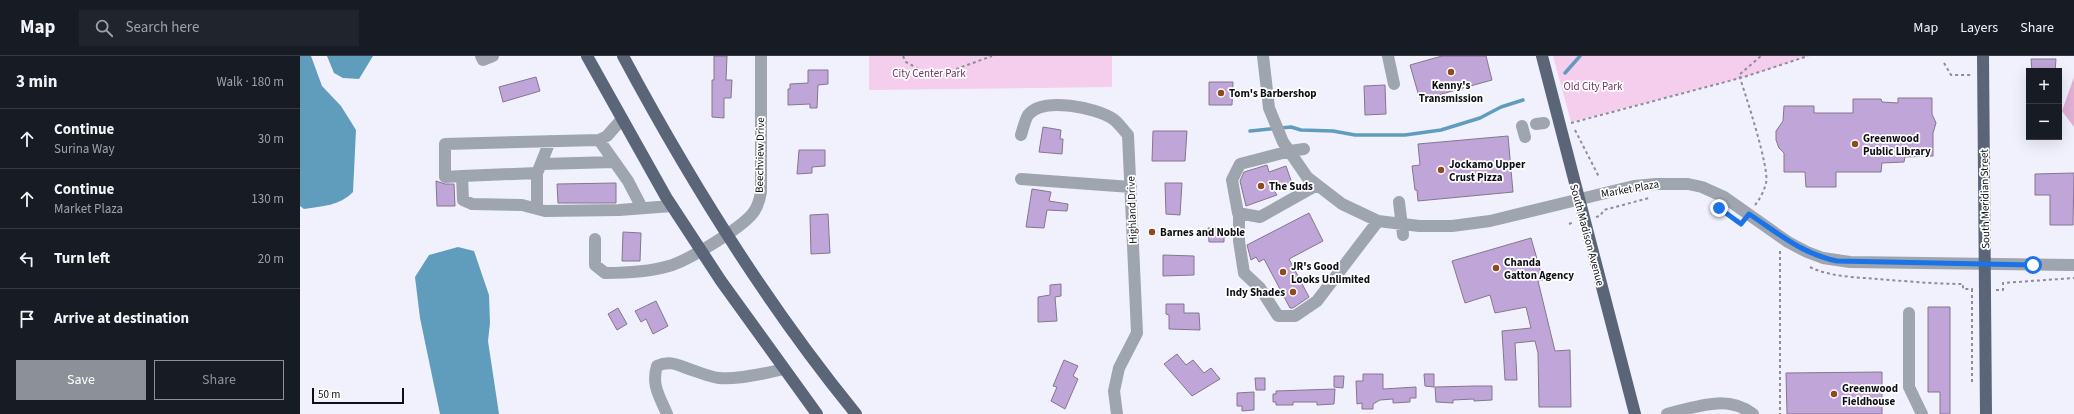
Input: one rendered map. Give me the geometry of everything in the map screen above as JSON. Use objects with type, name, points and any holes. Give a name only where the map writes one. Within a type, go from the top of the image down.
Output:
[{"type":"main road","points":[[588,56],[672,206],[700,249],[817,414]]},
{"type":"main road","points":[[623,56],[659,122],[763,290],[839,394],[856,414]]},
{"type":"main road","name":"South Madison Avenue","points":[[1542,56],[1578,200],[1635,414]]},
{"type":"main road","name":"South Meridian Street","points":[[1983,56],[1986,414]]},
{"type":"street","points":[[481,56],[483,60],[493,56]]},
{"type":"street","name":"Beechview Drive","points":[[595,239],[595,265],[605,273],[637,273],[669,266],[686,259],[700,249],[728,235],[755,210],[761,192],[761,56]]},
{"type":"street","name":"Market Plaza","points":[[1263,56],[1269,108],[1281,136],[1307,177],[1342,204],[1378,221],[1403,223],[1441,230],[1490,221],[1634,186],[1672,183],[1688,184],[1718,194],[1788,242],[1823,258],[1850,262],[2074,265]]},
{"type":"street","points":[[1388,56],[1394,84]]},
{"type":"street","name":"Highland Drive","points":[[1021,135],[1029,114],[1041,106],[1062,104],[1103,114],[1114,120],[1128,135],[1137,333],[1119,368],[1114,392],[1117,414]]},
{"type":"street","points":[[614,162],[445,177],[444,144],[599,140],[607,136],[622,119]]},
{"type":"street","points":[[599,140],[628,180],[642,208]]},
{"type":"street","points":[[537,209],[540,169],[550,141]]},
{"type":"street","points":[[1304,149],[1290,151],[1240,164],[1232,180],[1239,213],[1239,241],[1244,273],[1260,288],[1278,316],[1295,316],[1317,301],[1378,221]]},
{"type":"street","points":[[462,176],[463,200],[472,204],[522,204],[545,211],[672,206]]},
{"type":"street","points":[[1020,179],[1131,187]]},
{"type":"street","points":[[1239,213],[1260,217],[1317,185]]},
{"type":"street","points":[[1399,202],[1403,223]]},
{"type":"street","points":[[1909,313],[1909,387],[1922,414]]},
{"type":"street","points":[[667,414],[655,386],[654,376],[657,366],[665,363],[675,363],[688,370],[720,378],[763,374],[784,369]]},
{"type":"street","points":[[1667,414],[1707,404],[1720,403],[1742,406],[1753,414]]},
{"type":"path","points":[[903,56],[906,62],[926,74],[948,72],[992,56]]},
{"type":"path","points":[[1749,214],[1760,199],[1767,182],[1765,166],[1739,75],[1761,56]]},
{"type":"path","points":[[1571,122],[1740,78],[1808,56]]},
{"type":"path","points":[[1944,63],[1951,75],[1971,75]]},
{"type":"path","points":[[1580,142],[1599,177]]},
{"type":"path","points":[[1600,216],[1604,210],[1655,197]]},
{"type":"path","points":[[1780,251],[1780,414]]},
{"type":"path","points":[[2003,283],[2074,278]]},
{"type":"green space","name":"City Center Park","points":[[869,56],[1112,56],[1112,87],[869,90]]},
{"type":"green space","name":"Old City Park","points":[[1553,56],[1808,56],[1744,77],[1571,122]]},
{"type":"shaded area","points":[[2074,77],[2074,127],[2062,111]]},
{"type":"water","points":[[300,56],[311,56],[322,86],[341,106],[356,130],[353,192],[348,197],[336,203],[304,209],[300,206]]},
{"type":"water","points":[[327,56],[373,56],[359,79],[343,78],[334,73]]},
{"type":"water","points":[[458,247],[474,251],[489,295],[490,323],[488,341],[499,414],[440,414],[420,318],[415,277],[429,255]]},
{"type":"building","points":[[714,56],[727,56],[726,80],[732,80],[731,98],[724,98],[724,118],[712,117],[712,80],[714,80]]},
{"type":"building","name":"Kenny's Transmission","points":[[1442,56],[1486,56],[1492,80],[1420,100],[1410,65]]},
{"type":"building","points":[[2031,59],[2056,59],[2055,68],[2032,68]]},
{"type":"building","points":[[808,70],[828,70],[828,84],[818,85],[817,108],[810,108],[810,104],[788,105],[788,89],[790,89],[790,84],[808,83]]},
{"type":"building","points":[[536,77],[540,91],[503,102],[499,87]]},
{"type":"building","name":"Tom's Barbershop","points":[[1209,82],[1233,82],[1232,105],[1209,105]]},
{"type":"building","points":[[1385,85],[1386,114],[1365,115],[1364,86]]},
{"type":"building","name":"Greenwood Public Library","points":[[1898,98],[1932,98],[1932,114],[1936,123],[1933,133],[1933,156],[1905,157],[1904,162],[1882,163],[1881,172],[1836,172],[1836,187],[1806,187],[1805,172],[1784,172],[1784,153],[1779,148],[1776,140],[1776,131],[1783,121],[1784,106],[1814,106],[1814,113],[1853,113],[1853,99],[1881,99],[1882,102],[1898,103]]},
{"type":"building","points":[[1043,127],[1061,130],[1060,139],[1063,139],[1062,154],[1039,152]]},
{"type":"building","points":[[1153,131],[1187,131],[1185,161],[1152,161]]},
{"type":"building","points":[[1508,136],[1513,192],[1418,201],[1412,166],[1420,165],[1418,144]]},
{"type":"building","points":[[799,150],[825,150],[825,166],[812,167],[812,173],[797,174]]},
{"type":"building","name":"The Suds","points":[[1267,165],[1269,172],[1286,166],[1292,183],[1273,189],[1277,195],[1246,206],[1240,181],[1244,172]]},
{"type":"building","points":[[2074,173],[2073,225],[2050,225],[2050,195],[2035,195],[2035,174]]},
{"type":"building","points":[[436,181],[445,184],[454,184],[455,206],[437,206]]},
{"type":"building","points":[[616,183],[616,203],[558,203],[557,184]]},
{"type":"building","points":[[1165,183],[1182,183],[1180,215],[1166,214]]},
{"type":"building","points":[[1032,189],[1051,192],[1049,201],[1068,204],[1067,211],[1047,210],[1044,228],[1026,227]]},
{"type":"building","points":[[1309,213],[1323,241],[1289,259],[1309,297],[1293,308],[1290,308],[1264,259],[1259,262],[1256,257],[1251,260],[1247,245]]},
{"type":"building","points":[[828,214],[830,253],[811,254],[810,215]]},
{"type":"building","points":[[1208,228],[1224,228],[1224,242],[1209,242]]},
{"type":"building","points":[[623,232],[641,233],[640,261],[622,261]]},
{"type":"building","points":[[1531,238],[1543,280],[1538,281],[1555,351],[1570,350],[1571,407],[1539,407],[1538,353],[1535,341],[1515,343],[1517,380],[1505,380],[1502,331],[1531,328],[1526,307],[1495,313],[1490,295],[1465,303],[1452,261]]},
{"type":"building","points":[[1163,255],[1194,256],[1194,275],[1163,276]]},
{"type":"building","points":[[1061,284],[1061,296],[1055,297],[1057,321],[1038,322],[1038,297],[1050,295],[1050,285]]},
{"type":"building","points":[[656,301],[668,326],[653,334],[646,319],[641,322],[635,311]]},
{"type":"building","points":[[1166,304],[1184,304],[1184,313],[1199,313],[1200,330],[1169,329],[1169,315],[1166,314]]},
{"type":"building","points":[[1928,307],[1950,307],[1950,414],[1940,414],[1940,392],[1928,392]]},
{"type":"building","points":[[618,308],[627,324],[617,330],[608,314]]},
{"type":"building","points":[[1177,354],[1186,365],[1193,360],[1204,373],[1211,368],[1220,379],[1192,396],[1164,364]]},
{"type":"building","points":[[1064,360],[1078,366],[1073,376],[1078,379],[1065,409],[1051,401],[1057,387],[1053,386]]},
{"type":"building","name":"Greenwood Fieldhouse","points":[[1882,372],[1882,414],[1787,414],[1786,373]]},
{"type":"building","points":[[1363,374],[1383,374],[1383,389],[1416,387],[1416,398],[1410,398],[1410,402],[1393,403],[1393,399],[1380,400],[1373,404],[1373,409],[1362,409],[1362,403],[1357,404],[1356,381],[1363,381]]},
{"type":"building","points":[[1424,374],[1434,374],[1434,387],[1425,386]]},
{"type":"building","points":[[1334,376],[1344,376],[1343,388],[1334,387]]},
{"type":"building","points":[[1255,378],[1265,378],[1265,390],[1256,390]]},
{"type":"building","points":[[1492,386],[1492,400],[1474,401],[1474,399],[1453,400],[1453,403],[1436,402],[1435,387]]},
{"type":"building","points":[[1335,389],[1334,404],[1317,405],[1317,402],[1293,402],[1293,405],[1276,405],[1276,402],[1273,402],[1273,394],[1276,394],[1276,391]]},
{"type":"building","points":[[1254,392],[1254,410],[1242,411],[1242,406],[1237,406],[1237,393]]},
{"type":"waterway","points":[[1565,73],[1580,56]]},
{"type":"waterway","points":[[1250,131],[1291,127],[1301,130],[1333,131],[1355,135],[1405,135],[1441,130],[1480,118],[1501,107],[1523,100]]},
{"type":"place","name":"Kenny's Transmission","points":[[1451,72]]},
{"type":"place","name":"Tom's Barbershop","points":[[1221,93]]},
{"type":"place","name":"Greenwood Public Library","points":[[1855,144]]},
{"type":"place","name":"Jockamo Upper Crust Pizza","points":[[1441,170]]},
{"type":"place","name":"The Suds","points":[[1261,186]]},
{"type":"place","name":"Barnes and Noble","points":[[1152,232]]},
{"type":"place","name":"Chanda Gatton Agency","points":[[1496,268]]},
{"type":"place","name":"JR's Good Looks Unlimited","points":[[1283,272]]},
{"type":"place","name":"Indy Shades","points":[[1293,292]]},
{"type":"place","name":"Greenwood Fieldhouse","points":[[1834,394]]},
{"type":"route","points":[[1719,208],[1741,224],[1749,214],[1788,242],[1807,252],[1837,261],[2033,265]]}]
